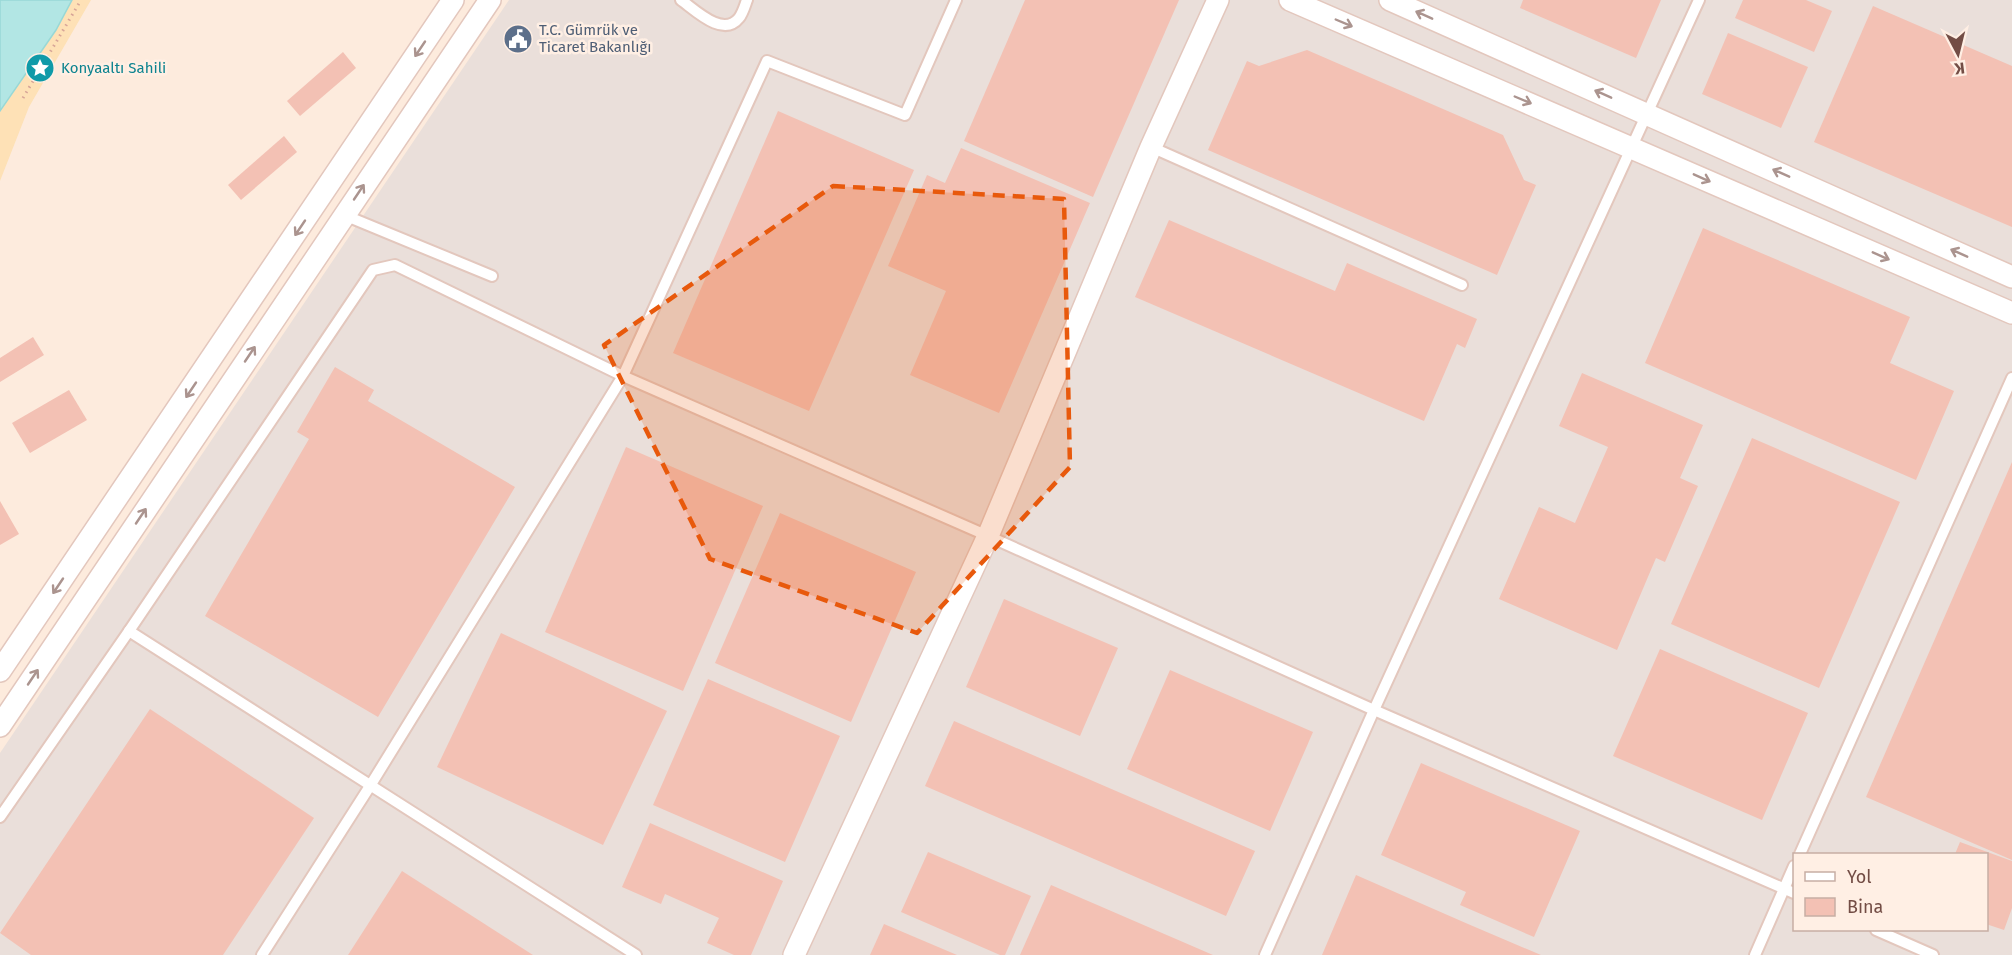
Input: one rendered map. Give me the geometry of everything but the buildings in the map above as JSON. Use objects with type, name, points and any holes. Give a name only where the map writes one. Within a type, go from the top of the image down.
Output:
[{"type":"street","points":[[0,671],[453,0]]},
{"type":"street","points":[[0,726],[490,0]]},
{"type":"street","points":[[794,955],[988,536],[1151,147],[1218,0]]},
{"type":"street","points":[[1290,0],[2012,313]]},
{"type":"street","points":[[1390,0],[2012,277]]},
{"type":"street","points":[[99,525],[124,541]]},
{"type":"street","points":[[81,552],[106,568]]},
{"type":"lane","points":[[681,0],[714,23],[727,25],[739,18],[747,0]]},
{"type":"lane","points":[[261,955],[370,786],[623,376],[767,61],[905,115],[956,0]]},
{"type":"lane","points":[[1265,955],[1374,710],[1699,0]]},
{"type":"lane","points":[[1151,147],[1462,285]]},
{"type":"lane","points":[[344,215],[492,276]]},
{"type":"lane","points":[[0,817],[373,270],[395,265],[623,376],[988,536],[1374,710],[1789,891]]},
{"type":"lane","points":[[1801,853],[2012,378]]},
{"type":"lane","points":[[129,631],[636,955]]},
{"type":"lane","points":[[1755,955],[1789,891],[1793,871]]},
{"type":"lane","points":[[1878,931],[1933,955]]},
{"type":"path","points":[[23,98],[81,0]]},
{"type":"highlighted area","points":[[833,186],[1064,199],[1070,467],[917,633],[710,559],[604,345]]},
{"type":"shaded area","points":[[509,0],[2012,0],[2012,955],[0,955],[0,753]]},
{"type":"sand","name":"Konyaaltı Sahili","points":[[72,0],[91,0],[29,107],[0,181],[0,111],[56,30]]},
{"type":"water","points":[[0,0],[72,0],[56,30],[0,111]]},
{"type":"place","name":"T.C. Gümrük ve Ticaret Bakanlığı","points":[[518,39]]},
{"type":"place","name":"Konyaaltı Sahili","points":[[40,68]]}]
